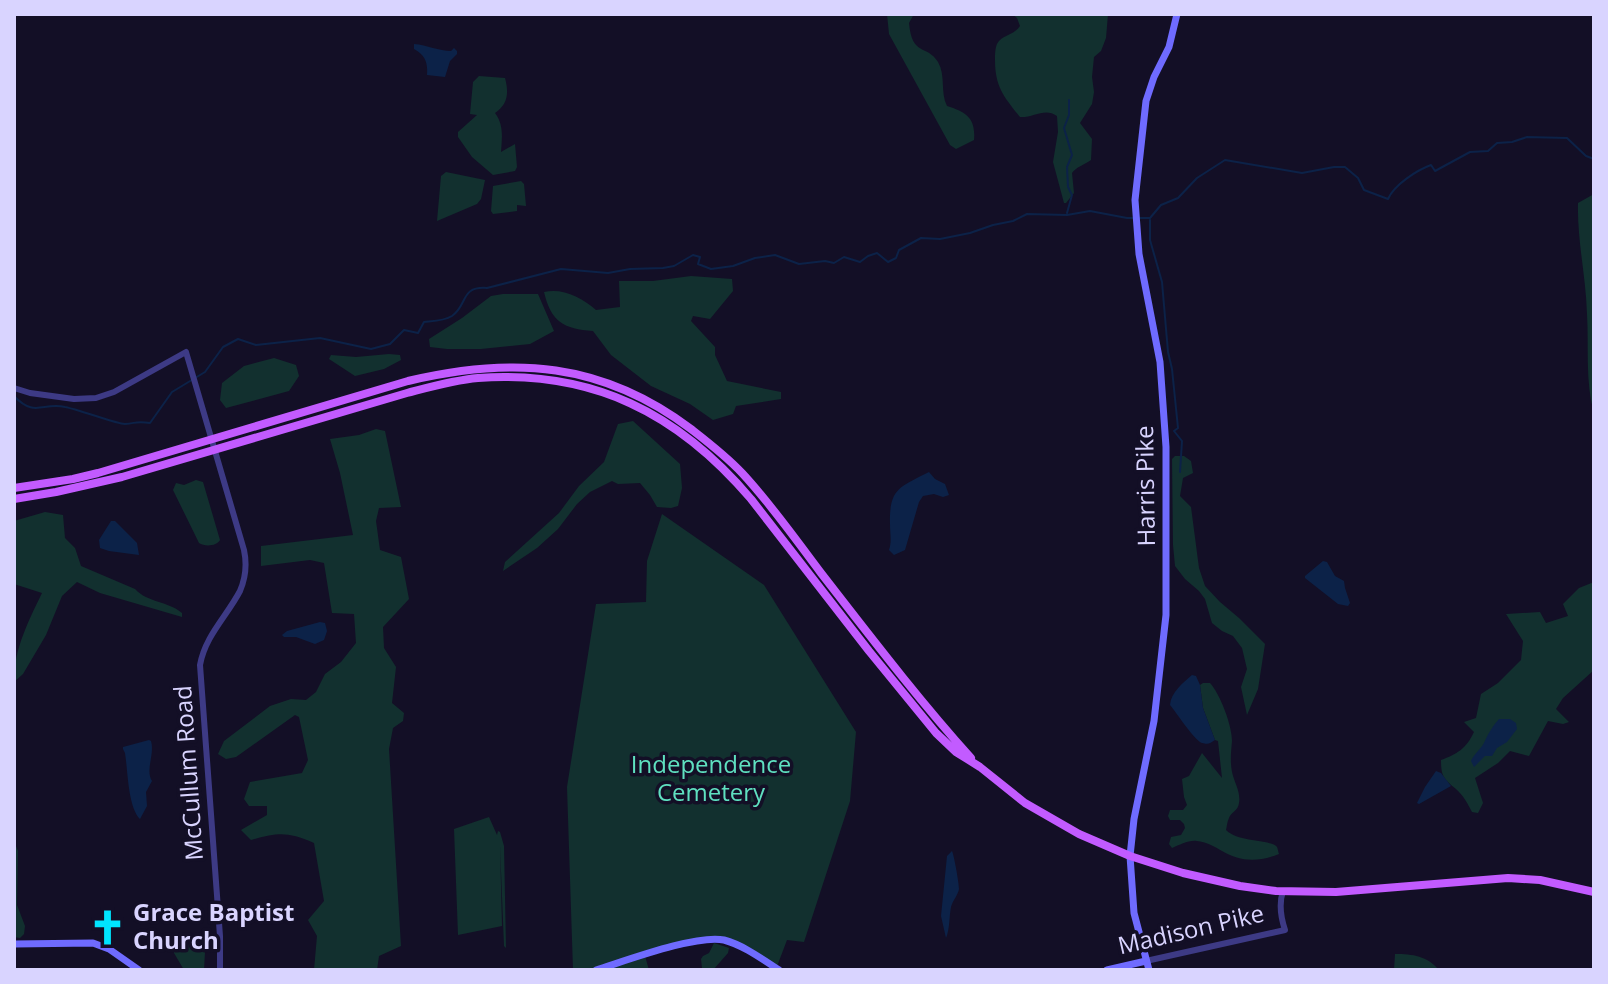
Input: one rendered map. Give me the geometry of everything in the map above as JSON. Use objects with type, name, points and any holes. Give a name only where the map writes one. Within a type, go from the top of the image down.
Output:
[{"type":"main road","name":"Harris Pike","points":[[1149,970],[1134,913],[1130,856],[1134,819],[1154,721],[1168,596],[1165,411],[1160,362],[1139,254],[1135,210],[1146,101],[1171,40],[1177,14]]},
{"type":"main road","points":[[14,499],[86,486],[408,381],[493,367],[564,370],[607,383],[652,403],[721,452],[765,500],[920,701],[980,767],[1025,803],[1079,834],[1130,856],[1196,876],[1283,891],[1336,892],[1508,878],[1540,880],[1594,892]]},
{"type":"main road","points":[[14,488],[73,479],[213,445]]},
{"type":"main road","points":[[596,970],[693,942],[715,939],[731,942],[779,970]]},
{"type":"main road","points":[[14,944],[93,943],[109,949],[139,970]]},
{"type":"main road","name":"Madison Pike","points":[[1107,970],[1146,961]]},
{"type":"street","name":"McCullum Road","points":[[14,388],[74,399],[101,397],[186,352],[246,565],[243,584],[210,638],[200,665],[220,970]]},
{"type":"street","name":"Madison Pike","points":[[1146,961],[1285,930],[1282,920],[1283,891]]},
{"type":"green space","points":[[887,14],[914,14],[909,23],[913,41],[938,62],[947,106],[968,117],[973,126],[974,140],[956,149],[950,145],[889,34]]},
{"type":"green space","points":[[1012,14],[1108,14],[1106,38],[1101,51],[1094,57],[1092,104],[1080,123],[1092,139],[1091,160],[1072,173],[1074,193],[1066,203],[1053,162],[1057,116],[1048,112],[1020,117],[999,85],[995,69],[997,45],[1020,26]]},
{"type":"green space","points":[[479,76],[505,78],[506,98],[495,113],[501,127],[501,152],[515,144],[515,171],[493,175],[472,157],[458,137],[458,132],[477,115],[470,114],[473,82]]},
{"type":"green space","points":[[446,172],[485,180],[477,204],[437,221],[441,176]]},
{"type":"green space","points":[[521,181],[526,206],[517,205],[517,211],[493,214],[493,186]]},
{"type":"green space","points":[[1594,194],[1594,413],[1588,376],[1578,203]]},
{"type":"green space","points":[[691,276],[732,279],[733,291],[710,319],[693,316],[691,321],[715,347],[715,355],[727,381],[781,392],[781,399],[736,406],[733,414],[713,420],[690,404],[651,386],[611,355],[593,331],[560,322],[544,292],[558,291],[572,295],[596,310],[620,307],[619,281]]},
{"type":"green space","points":[[538,294],[554,331],[530,344],[481,349],[430,347],[429,339],[491,296]]},
{"type":"green space","points":[[331,355],[356,357],[400,355],[401,360],[384,369],[355,376],[329,359]]},
{"type":"green space","points":[[274,358],[296,365],[299,376],[289,391],[226,408],[220,400],[222,383],[244,366]]},
{"type":"green space","points":[[633,421],[680,464],[682,488],[678,506],[657,507],[640,483],[618,484],[612,481],[590,492],[558,529],[503,571],[505,562],[559,513],[579,486],[604,462],[618,424]]},
{"type":"green space","points":[[376,429],[385,431],[401,507],[379,508],[376,521],[380,550],[401,557],[409,599],[383,627],[384,648],[396,667],[392,703],[404,713],[403,721],[393,728],[389,749],[401,946],[379,956],[377,970],[314,970],[317,936],[308,920],[324,901],[314,843],[283,834],[251,840],[241,830],[267,815],[267,806],[249,806],[244,799],[250,782],[302,773],[308,760],[299,717],[295,715],[236,757],[226,759],[218,754],[224,741],[270,706],[291,699],[306,700],[316,692],[325,674],[341,662],[356,643],[354,614],[332,613],[324,563],[310,560],[261,566],[261,546],[353,535],[330,439]]},
{"type":"green space","points":[[1184,456],[1191,461],[1193,473],[1183,478],[1180,496],[1191,507],[1199,568],[1205,586],[1265,644],[1258,689],[1247,715],[1241,687],[1247,669],[1242,648],[1233,636],[1212,623],[1205,599],[1175,566],[1172,459]]},
{"type":"green space","points":[[196,480],[203,482],[220,540],[214,545],[199,543],[173,490],[176,483],[184,485]]},
{"type":"green space","points":[[45,512],[63,515],[65,538],[75,548],[81,566],[176,609],[182,617],[100,593],[77,582],[62,596],[46,635],[23,674],[14,682],[19,647],[42,593],[14,584],[14,521]]},
{"type":"green space","name":"Independence Cemetery","points":[[662,514],[764,585],[856,732],[850,801],[804,942],[787,940],[776,969],[741,947],[715,939],[645,956],[649,970],[573,970],[567,787],[596,604],[646,602],[647,561]]},
{"type":"green space","points":[[1594,582],[1594,670],[1563,698],[1556,709],[1569,722],[1548,721],[1529,756],[1510,751],[1475,778],[1483,803],[1478,813],[1472,812],[1461,794],[1444,777],[1441,760],[1468,743],[1474,732],[1464,722],[1476,718],[1481,694],[1498,683],[1521,660],[1523,641],[1506,614],[1540,612],[1546,623],[1568,616],[1563,604],[1579,588]]},
{"type":"green space","points":[[1210,683],[1218,694],[1231,734],[1231,768],[1239,799],[1226,830],[1239,837],[1274,845],[1279,854],[1250,860],[1229,855],[1200,842],[1190,841],[1172,848],[1169,844],[1171,837],[1181,835],[1185,828],[1180,820],[1170,820],[1170,810],[1183,810],[1187,805],[1182,779],[1189,776],[1202,753],[1222,778],[1218,741],[1203,708],[1200,685]]},
{"type":"green space","points":[[489,817],[497,835],[500,832],[504,846],[506,948],[500,846],[502,926],[458,935],[454,829]]},
{"type":"green space","points":[[14,841],[18,851],[17,905],[25,926],[20,938],[14,937]]},
{"type":"green space","points":[[183,942],[205,952],[204,970],[184,970],[174,953],[174,949]]},
{"type":"green space","points":[[714,943],[729,948],[728,953],[713,970],[693,970],[702,968],[701,959],[709,953]]},
{"type":"green space","points":[[1395,954],[1419,957],[1439,970],[1394,970]]},
{"type":"water","points":[[414,44],[446,51],[454,48],[457,51],[445,77],[427,75],[425,59],[414,49]]},
{"type":"water","points":[[929,472],[945,484],[949,495],[923,496],[905,550],[894,555],[889,550],[890,512],[894,496],[898,490]]},
{"type":"water","points":[[111,521],[115,521],[137,543],[139,555],[100,548],[99,540]]},
{"type":"water","points":[[1323,561],[1327,562],[1335,576],[1344,581],[1350,603],[1348,606],[1338,604],[1305,578]]},
{"type":"water","points":[[325,623],[327,631],[324,640],[315,644],[282,635],[287,631]]},
{"type":"water","points":[[1192,675],[1196,676],[1200,685],[1203,708],[1215,740],[1208,744],[1194,737],[1170,705],[1175,692]]},
{"type":"water","points":[[1499,719],[1510,719],[1516,723],[1517,729],[1492,756],[1485,756],[1474,767],[1472,759]]},
{"type":"water","points":[[149,740],[152,746],[149,772],[152,781],[146,792],[147,806],[140,819],[131,798],[123,747]]},
{"type":"water","points":[[1436,771],[1451,786],[1417,803],[1425,787]]},
{"type":"water","points":[[952,851],[959,889],[951,907],[946,938],[941,916],[947,856]]},
{"type":"waterway","points":[[1067,213],[1072,195],[1068,187],[1067,167],[1072,155],[1064,128],[1069,115],[1069,100]]},
{"type":"waterway","points":[[14,396],[33,408],[65,407],[121,424],[150,423],[172,392],[205,372],[223,347],[238,339],[256,345],[320,338],[371,349],[390,344],[404,330],[418,333],[424,322],[452,316],[472,290],[561,269],[608,273],[663,268],[674,266],[693,255],[700,257],[698,264],[711,269],[775,255],[799,264],[834,263],[844,257],[860,262],[877,253],[888,262],[896,258],[899,250],[921,238],[940,239],[970,233],[1027,214],[1067,215],[1090,211],[1127,218],[1150,218],[1161,205],[1178,198],[1197,178],[1225,160],[1302,173],[1345,167],[1358,178],[1364,190],[1388,199],[1401,183],[1425,167],[1431,165],[1435,171],[1470,152],[1488,151],[1497,143],[1527,137],[1567,138],[1586,156],[1594,159]]},
{"type":"waterway","points":[[1150,220],[1150,240],[1162,282],[1172,369],[1178,428],[1174,431],[1182,441],[1180,472]]},
{"type":"place","name":"Grace Baptist Church","points":[[107,927]]}]
